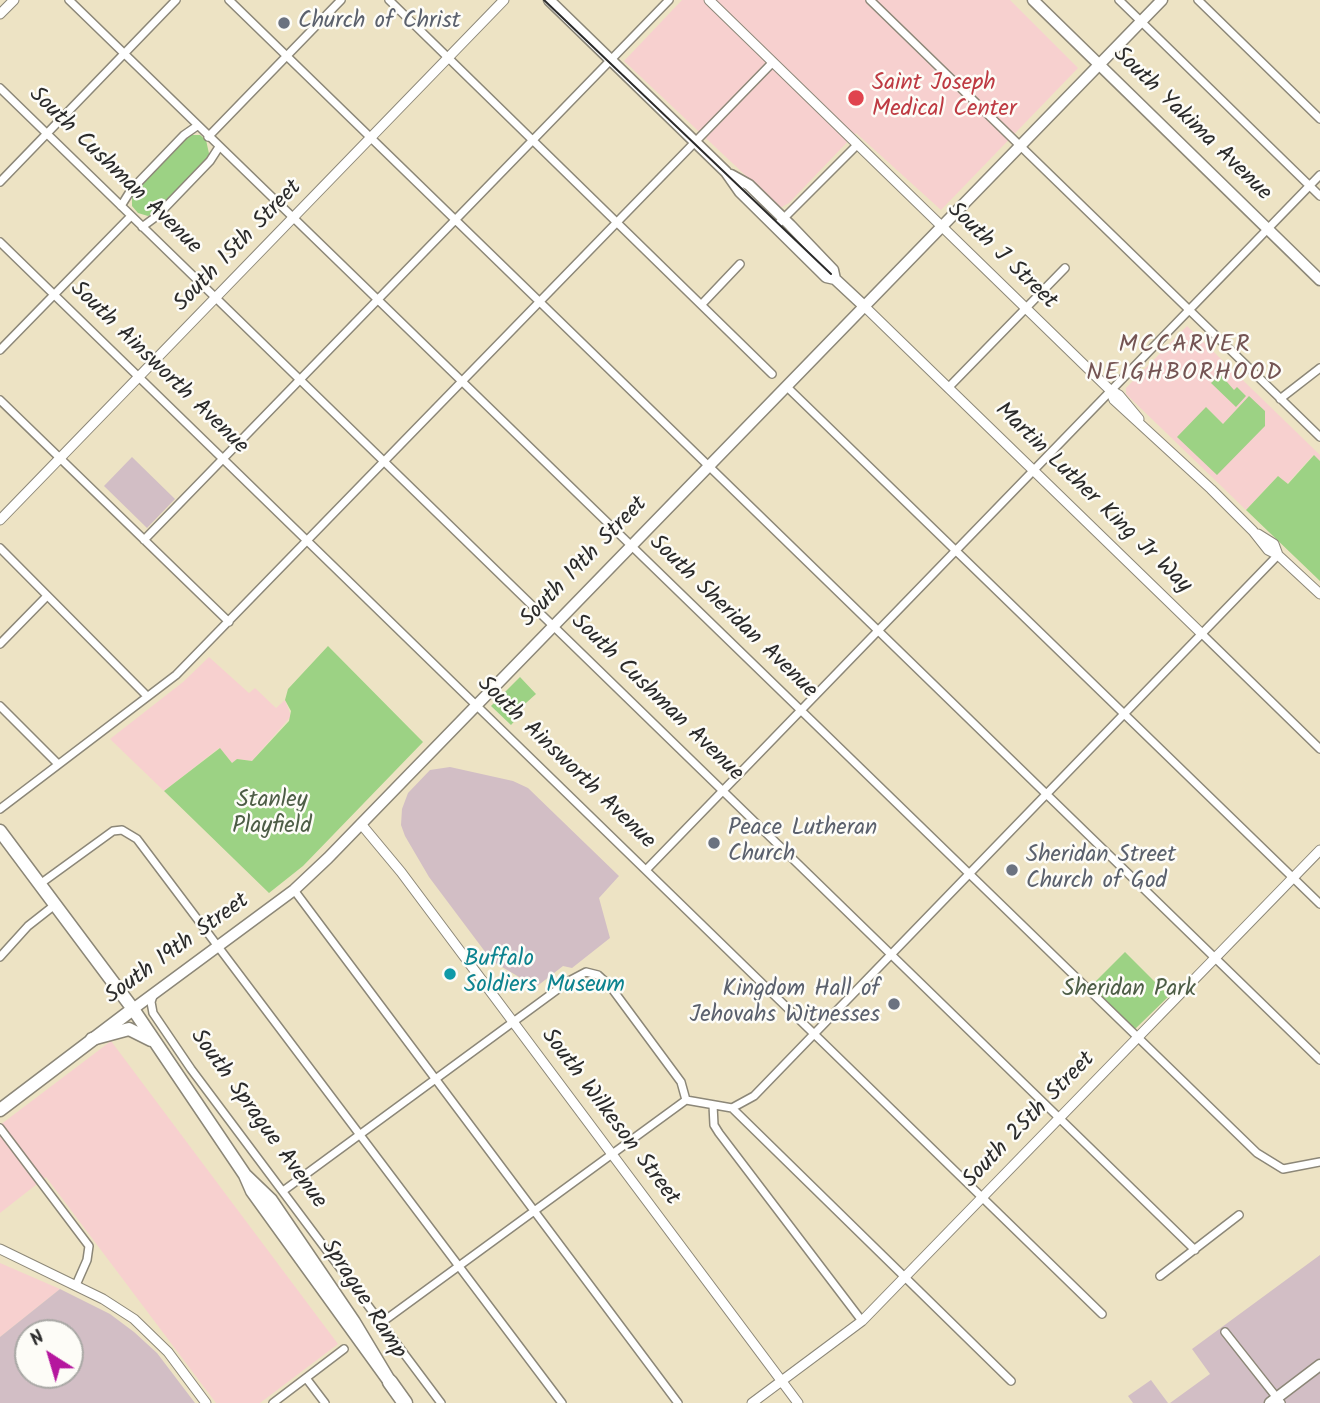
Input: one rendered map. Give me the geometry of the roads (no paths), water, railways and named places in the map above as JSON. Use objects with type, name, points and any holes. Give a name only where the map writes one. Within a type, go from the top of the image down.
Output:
[{"type":"highway","points":[[390,1382],[405,1403]]},
{"type":"main road","name":"Martin Luther King Jr Way","points":[[549,0],[726,172],[749,186],[779,223],[833,270],[835,279],[864,306]]},
{"type":"main road","name":"South Yakima Avenue","points":[[1033,0],[1320,280]]},
{"type":"main road","name":"South 19th Street","points":[[0,1110],[294,890],[1162,0]]},
{"type":"main road","points":[[0,831],[133,1009]]},
{"type":"main road","name":"Sprague Ramp","points":[[133,1009],[245,1175],[252,1191],[390,1382]]},
{"type":"main road","points":[[92,1039],[128,1029],[142,1034],[159,1046]]},
{"type":"main road","points":[[1276,1401],[1320,1366]]},
{"type":"street","points":[[0,14],[14,0]]},
{"type":"street","name":"South Sheridan Avenue","points":[[69,0],[1265,1160],[1283,1169],[1320,1162]]},
{"type":"street","points":[[0,182],[177,0]]},
{"type":"street","points":[[229,0],[1320,1060]]},
{"type":"street","points":[[208,137],[341,0]]},
{"type":"street","points":[[389,0],[772,374]]},
{"type":"street","name":"South 15th Street","points":[[0,520],[504,0]]},
{"type":"street","points":[[144,540],[669,0]]},
{"type":"street","points":[[709,0],[865,152]]},
{"type":"street","points":[[870,0],[1320,437]]},
{"type":"street","points":[[1119,0],[1320,196]]},
{"type":"street","points":[[1198,0],[1320,119]]},
{"type":"street","points":[[0,809],[176,675],[773,62]]},
{"type":"street","name":"South Cushman Avenue","points":[[0,88],[1195,1250]]},
{"type":"street","points":[[121,206],[131,190],[184,135],[197,126]]},
{"type":"street","points":[[846,134],[865,152]]},
{"type":"street","points":[[779,223],[856,146]]},
{"type":"street","points":[[142,227],[157,216],[211,161],[219,147]]},
{"type":"street","name":"South J Street","points":[[865,152],[1110,390],[1114,400],[1139,419],[1253,531],[1268,550],[1278,555],[1320,594]]},
{"type":"street","points":[[646,870],[1320,175]]},
{"type":"street","points":[[0,351],[131,216]]},
{"type":"street","name":"South Ainsworth Avenue","points":[[0,242],[1102,1314]]},
{"type":"street","points":[[702,303],[740,264]]},
{"type":"street","points":[[948,388],[1065,268]]},
{"type":"street","name":"Martin Luther King Jr Way","points":[[864,306],[1320,749]]},
{"type":"street","points":[[1280,399],[1320,369]]},
{"type":"street","points":[[786,386],[1320,904]]},
{"type":"street","points":[[0,400],[229,622]]},
{"type":"street","points":[[0,548],[147,696]]},
{"type":"street","points":[[732,1108],[754,1096],[1278,555]]},
{"type":"street","points":[[0,643],[47,596]]},
{"type":"street","points":[[0,706],[58,764]]},
{"type":"street","name":"South Wilkeson Street","points":[[361,824],[401,872],[798,1403]]},
{"type":"street","points":[[40,884],[107,834],[125,831],[141,843],[562,1403]]},
{"type":"street","name":"South 25th Street","points":[[752,1403],[862,1321],[1320,850]]},
{"type":"street","points":[[294,890],[678,1403]]},
{"type":"street","points":[[0,957],[27,926],[56,904]]},
{"type":"street","points":[[283,1191],[579,974],[590,972],[610,986],[681,1082],[687,1100]]},
{"type":"street","name":"South Sprague Avenue","points":[[154,993],[151,1002],[153,1013],[191,1069],[441,1403]]},
{"type":"street","points":[[381,1323],[687,1100],[732,1108],[1011,1381]]},
{"type":"street","points":[[713,1105],[714,1125],[862,1321]]},
{"type":"street","points":[[0,1128],[89,1246],[88,1260],[76,1285]]},
{"type":"street","points":[[1160,1276],[1240,1215]]},
{"type":"street","points":[[0,1249],[76,1285],[143,1326],[168,1353],[206,1403]]},
{"type":"street","points":[[1225,1332],[1276,1401]]},
{"type":"street","points":[[273,1403],[344,1349]]},
{"type":"street","points":[[306,1378],[326,1403]]},
{"type":"tram line","points":[[544,0],[831,274]]},
{"type":"place","name":"Church of Christ","points":[[284,23]]},
{"type":"place","name":"Saint Joseph Medical Center","points":[[856,98]]},
{"type":"place","name":"Peace Lutheran Church","points":[[714,843]]},
{"type":"place","name":"Sheridan Street Church of God","points":[[1012,870]]},
{"type":"place","name":"Buffalo Soldiers Museum","points":[[450,974]]},
{"type":"place","name":"Kingdom Hall of Jehovahs Witnesses","points":[[894,1004]]},
{"type":"district","name":"MCCARVER NEIGHBORHOOD","points":[[1185,361]]},
{"type":"park label","name":"Stanley Playfield","points":[[272,815]]},
{"type":"park label","name":"Sheridan Park","points":[[1129,991]]}]
